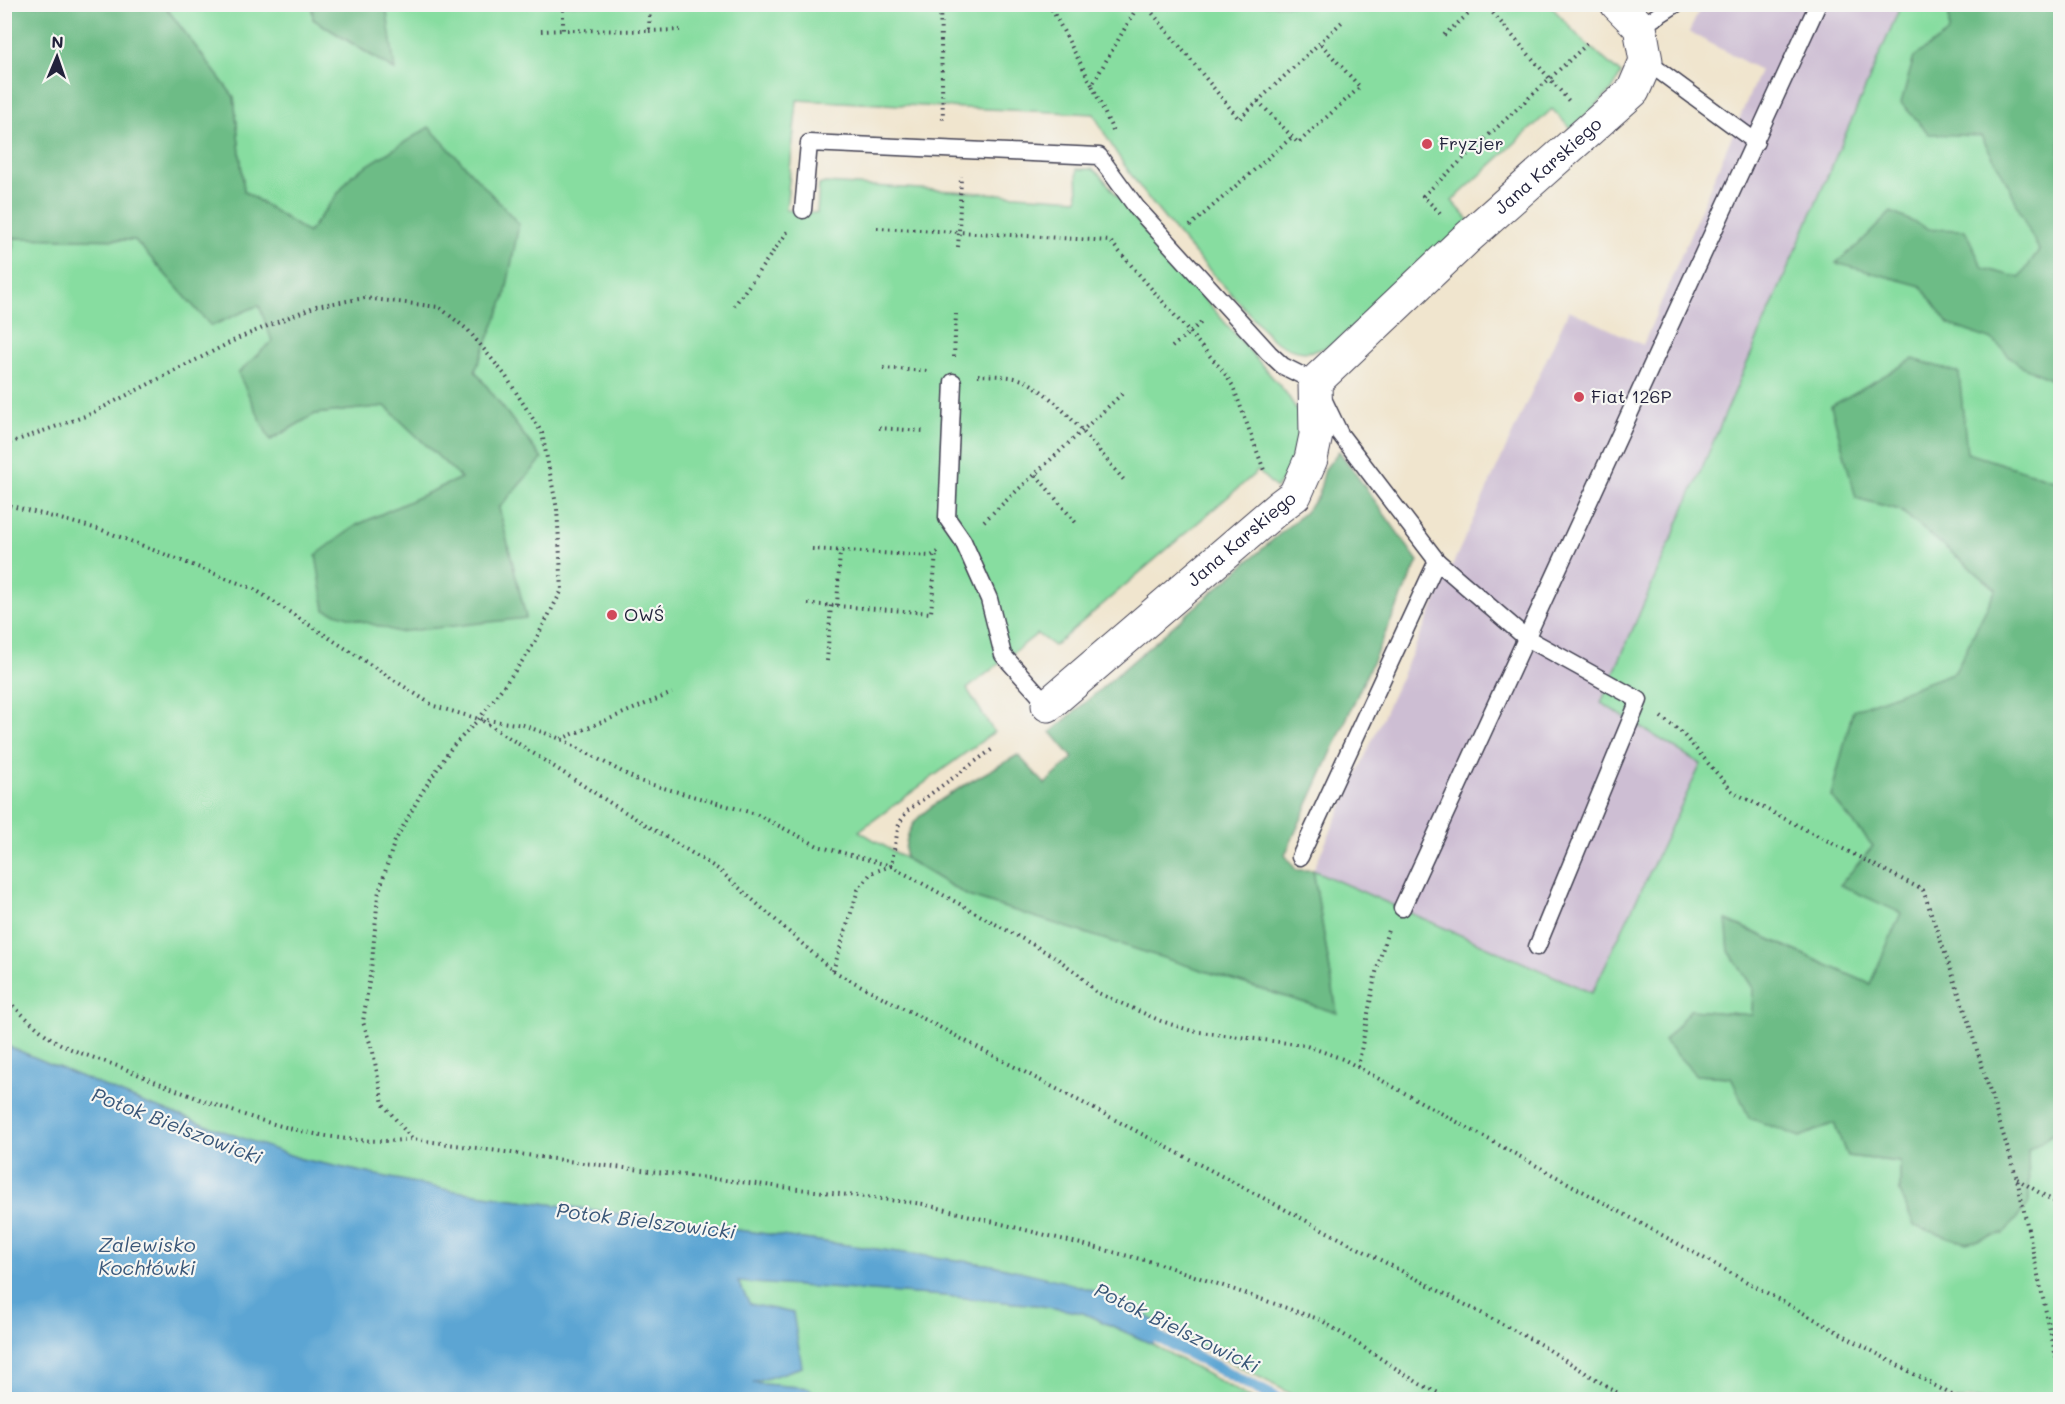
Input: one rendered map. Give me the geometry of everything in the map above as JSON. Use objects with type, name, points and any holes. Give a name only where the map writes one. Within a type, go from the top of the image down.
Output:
[{"type":"street","points":[[1628,16],[1646,61]]},
{"type":"street","name":"Jana Karskiego","points":[[1048,705],[1295,495],[1311,459],[1316,435],[1315,382],[1465,240],[1633,91],[1646,61]]},
{"type":"lane","points":[[1628,16],[1676,4]]},
{"type":"lane","points":[[1402,908],[1818,4]]},
{"type":"lane","points":[[1646,61],[1756,142]]},
{"type":"lane","points":[[803,210],[809,143],[1098,156],[1137,208],[1269,354],[1283,366],[1315,382],[1340,434],[1437,561],[1525,637],[1640,700],[1537,947]]},
{"type":"lane","name":"Jana Karskiego","points":[[953,382],[947,518],[963,542],[989,599],[1004,655],[1048,705]]},
{"type":"lane","points":[[1300,857],[1437,561]]},
{"type":"path","points":[[563,4],[563,30]]},
{"type":"path","points":[[649,31],[650,4]]},
{"type":"path","points":[[1049,4],[1092,85],[1115,136]]},
{"type":"path","points":[[1092,85],[1139,4]]},
{"type":"path","points":[[1145,4],[1239,118],[1344,20]]},
{"type":"path","points":[[1444,35],[1480,4]]},
{"type":"path","points":[[1485,4],[1592,128]]},
{"type":"path","points":[[541,31],[680,30]]},
{"type":"path","points":[[1258,101],[1298,143],[1360,87],[1320,43]]},
{"type":"path","points":[[1465,240],[1423,196],[1587,44]]},
{"type":"path","points":[[1186,227],[1197,221],[1292,137]]},
{"type":"path","points":[[734,306],[803,210]]},
{"type":"path","points":[[958,246],[959,232],[1110,241],[1223,371],[1233,386],[1263,470],[1279,507]]},
{"type":"path","points":[[4,445],[88,415],[241,337],[316,306],[365,298],[439,307],[468,330],[505,375],[542,433],[557,509],[562,590],[529,652],[480,719],[452,747],[422,792],[394,843],[378,895],[372,962],[363,1022],[373,1052],[383,1104],[412,1139]]},
{"type":"path","points":[[953,382],[954,373],[1015,378],[1024,381],[1054,402],[1124,480]]},
{"type":"path","points":[[879,428],[951,433]]},
{"type":"path","points":[[1036,475],[1076,523]]},
{"type":"path","points":[[4,504],[102,530],[254,589],[434,706],[480,719],[523,725],[561,739],[639,781],[756,814],[819,846],[891,866],[1054,957],[1078,974],[1096,992],[1136,1011],[1192,1031],[1304,1045],[1332,1055],[1358,1067],[1961,1400]]},
{"type":"path","points":[[827,661],[840,551]]},
{"type":"path","points":[[808,604],[931,613],[936,553]]},
{"type":"path","points":[[561,739],[672,693]]},
{"type":"path","points":[[1640,700],[1682,733],[1733,792],[1923,890],[1964,1008],[2017,1179],[2061,1376]]},
{"type":"path","points":[[480,719],[718,869],[833,971],[1538,1343],[1629,1400]]},
{"type":"path","points":[[891,866],[899,824],[907,811],[994,748]]},
{"type":"path","points":[[833,971],[858,890],[871,873],[891,866]]},
{"type":"path","points":[[1358,1067],[1375,976],[1389,927],[1402,908]]},
{"type":"path","points":[[4,998],[57,1042],[243,1115],[289,1127],[340,1138],[390,1142],[412,1139],[594,1165],[923,1204],[1160,1264],[1321,1320],[1420,1383],[1453,1400]]},
{"type":"path","points":[[2017,1179],[2061,1205]]},
{"type":"shaded area","points":[[1702,5],[1901,5],[1601,702],[1701,764],[1592,993],[1313,870],[1569,310],[1643,345],[1760,70],[1689,32]]},
{"type":"green space","points":[[4,5],[164,5],[234,97],[244,191],[308,233],[352,175],[429,127],[519,224],[505,297],[475,371],[542,459],[499,508],[526,618],[398,632],[325,610],[316,555],[357,525],[461,478],[385,406],[315,414],[270,440],[238,373],[272,341],[259,305],[211,326],[135,240],[14,238],[5,313]]},
{"type":"green space","points":[[164,5],[312,5],[313,19],[394,70],[386,5],[1550,5],[1580,38],[1621,74],[1612,90],[1571,129],[1552,109],[1452,201],[1470,221],[1334,344],[1310,352],[1296,351],[1273,340],[1200,260],[1131,175],[1094,114],[797,100],[786,210],[817,213],[819,185],[825,183],[1078,199],[1077,169],[1092,169],[1100,174],[1131,214],[1286,393],[1301,416],[1291,468],[1276,488],[1258,471],[1054,646],[1037,634],[967,689],[994,732],[859,831],[968,896],[1337,1013],[1313,870],[1592,993],[1701,764],[1601,703],[1901,5],[2060,5],[2060,482],[1967,453],[1856,498],[1900,510],[1996,589],[1955,672],[1853,711],[1831,796],[1873,846],[1902,913],[1870,984],[1727,920],[1729,951],[1753,988],[1752,1015],[1690,1010],[1696,1075],[1731,1077],[1800,1137],[1834,1123],[1847,1156],[1900,1162],[1900,1192],[2029,1203],[2028,1150],[2060,1131],[2060,1399],[1301,1399],[1162,1326],[1122,1302],[1059,1280],[992,1265],[448,1190],[301,1159],[144,1103],[5,1045],[4,313],[13,238],[135,240],[211,325],[259,305],[273,340],[271,440],[315,414],[385,406],[461,478],[357,525],[526,617],[499,508],[542,459],[475,371],[505,297],[352,175],[308,233],[244,191],[234,97]]},
{"type":"green space","points":[[312,5],[386,5],[395,70],[313,19]]},
{"type":"green space","points":[[1949,5],[2060,5],[2060,384],[2018,364],[1994,341],[1948,324],[1921,286],[1836,263],[1891,212],[1929,229],[1965,230],[1983,268],[2020,278],[2039,250],[2010,188],[1981,136],[1929,134],[1901,103],[1914,57],[1949,32]]},
{"type":"green space","points":[[1913,359],[1959,373],[1967,453],[2060,482],[2060,1131],[2028,1150],[2029,1204],[2003,1234],[1966,1243],[1914,1226],[1900,1192],[1900,1162],[1847,1156],[1834,1123],[1800,1137],[1749,1118],[1731,1077],[1696,1075],[1664,1041],[1690,1010],[1752,1015],[1753,988],[1729,951],[1726,920],[1870,984],[1901,913],[1840,885],[1873,846],[1831,796],[1853,710],[1955,672],[1996,589],[1900,510],[1856,498],[1831,406]]},
{"type":"green space","points":[[1339,451],[1418,561],[1285,855],[1296,870],[1313,870],[1337,1013],[968,896],[905,858],[908,834],[919,817],[960,788],[1018,755],[1045,784],[1073,758],[1051,732],[1305,512],[1318,497],[1325,469]]},
{"type":"green space","points":[[737,1281],[946,1296],[1036,1305],[1083,1313],[1152,1344],[1252,1399],[819,1399],[808,1388],[751,1383],[802,1367],[750,1304]]},
{"type":"water","name":"Zalewisko Kochłówki","points":[[5,1045],[144,1103],[301,1159],[448,1190],[992,1265],[1080,1286],[1122,1302],[1162,1326],[1152,1344],[1083,1313],[1036,1305],[946,1296],[738,1282],[750,1304],[793,1313],[802,1367],[753,1383],[809,1388],[819,1399],[5,1399]]},
{"type":"waterway","name":"Potok Bielszowicki","points":[[1142,1329],[1280,1400]]},
{"type":"place","name":"Fryzjer","points":[[1427,144]]},
{"type":"place","name":"Fiat 126P","points":[[1579,397]]},
{"type":"place","name":"OWŚ","points":[[612,615]]}]
